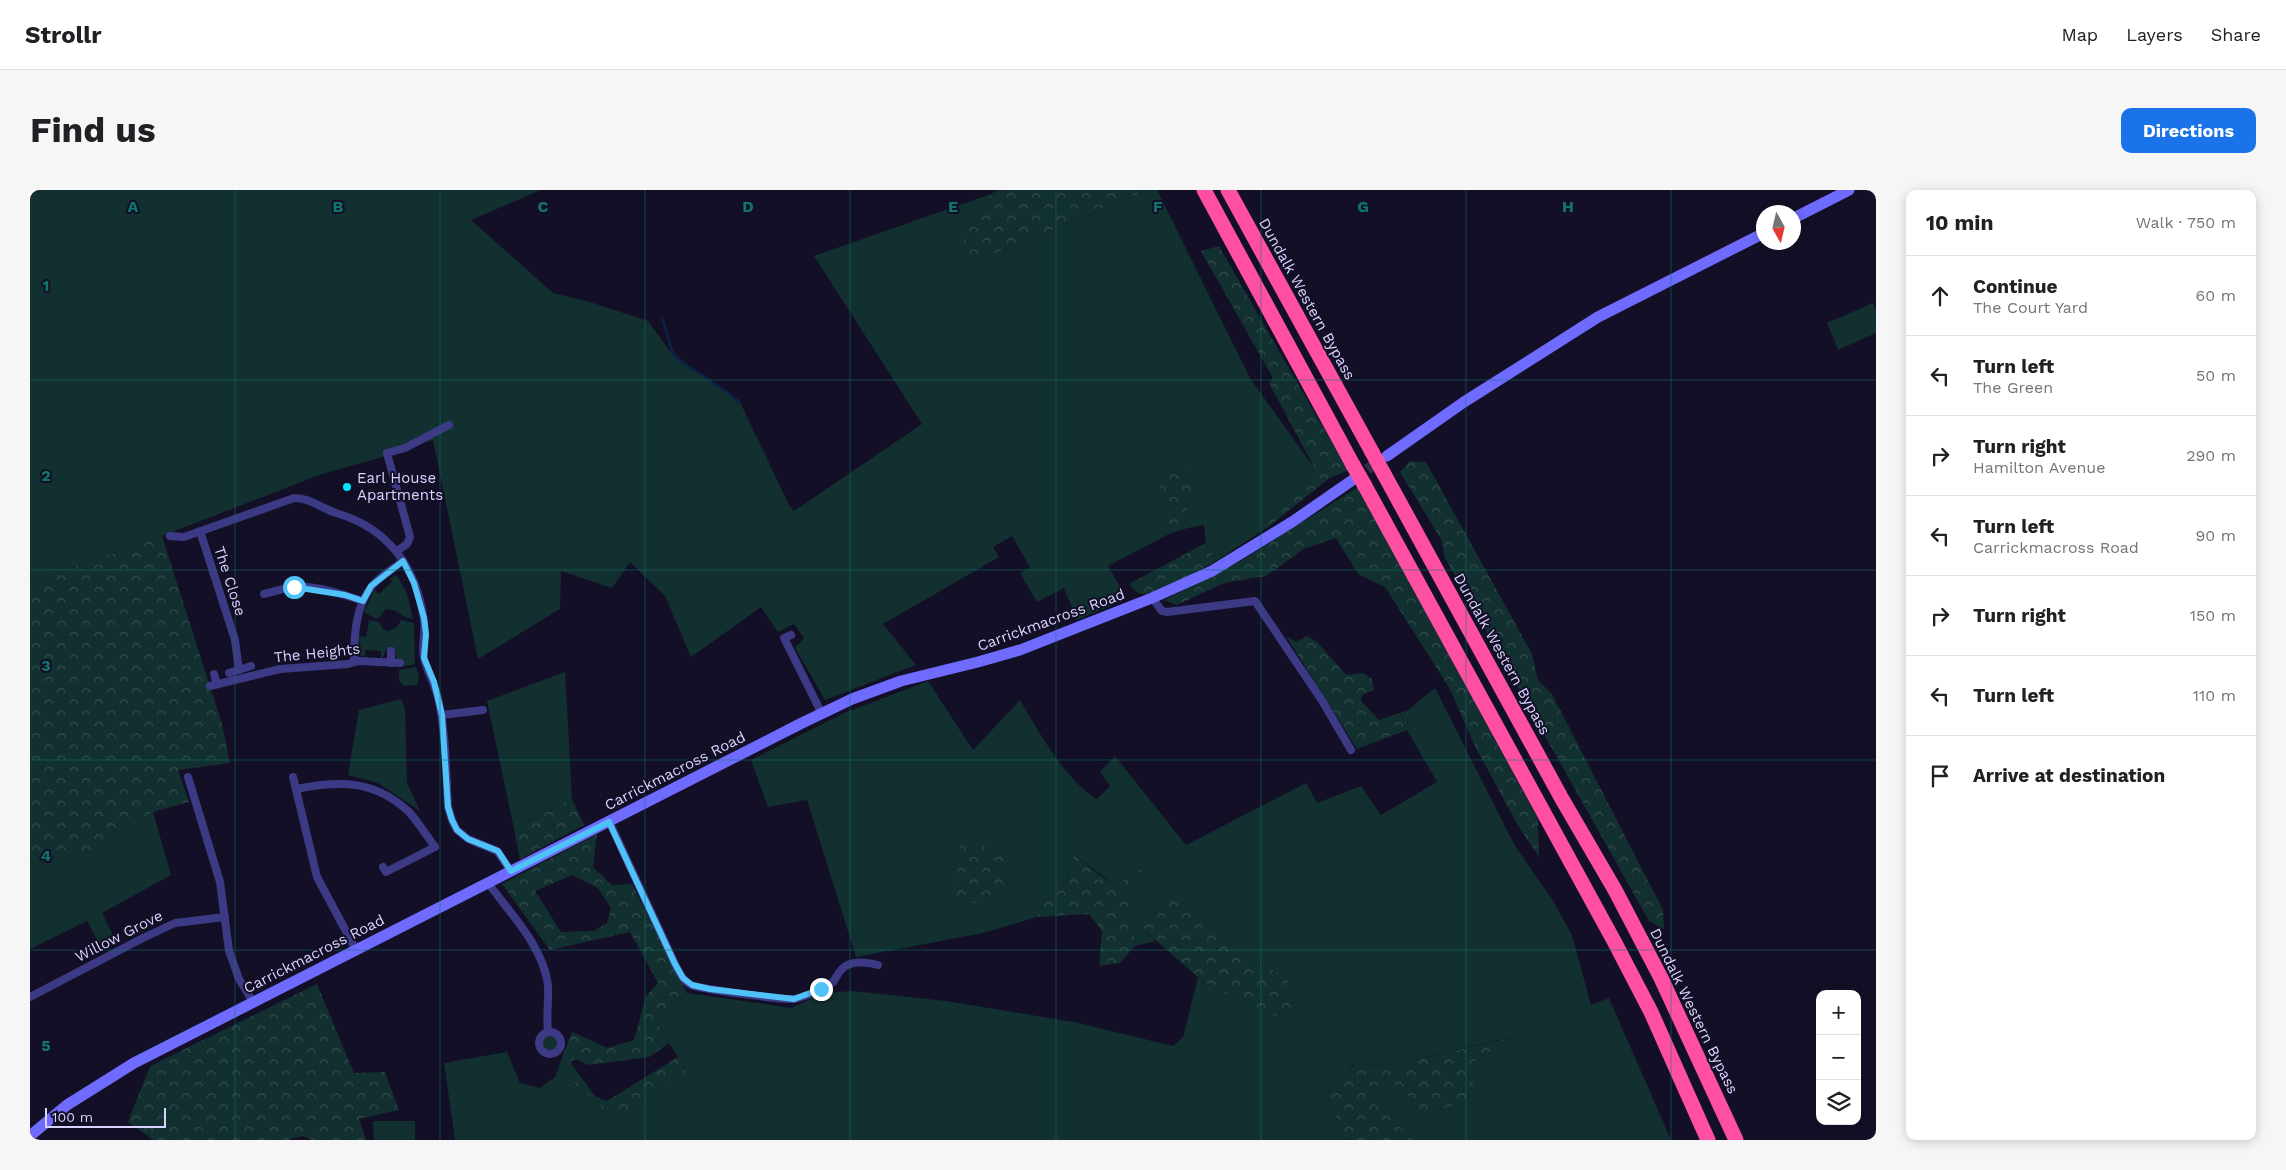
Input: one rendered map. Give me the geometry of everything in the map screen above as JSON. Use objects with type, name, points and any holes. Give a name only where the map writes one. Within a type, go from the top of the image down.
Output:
[{"type":"highway","points":[[1204,190],[1357,477],[1614,941],[1651,1012],[1708,1140]]},
{"type":"highway","name":"Dundalk Western Bypass","points":[[1228,190],[1558,791],[1615,890],[1661,978],[1736,1140]]},
{"type":"main road","points":[[1801,214],[1849,190]]},
{"type":"main road","points":[[1387,456],[1464,402],[1598,318],[1756,238]]},
{"type":"main road","name":"Carrickmacross Road","points":[[30,1136],[67,1105],[96,1085],[152,1054],[852,699],[901,681],[1020,650],[1152,598],[1212,571],[1292,522],[1357,477]]},
{"type":"street","points":[[397,551],[407,544],[410,537],[387,453],[405,448],[449,425]]},
{"type":"street","points":[[200,531],[294,498],[301,498],[308,499],[326,509],[373,528],[397,551],[414,583],[422,608],[426,634],[424,658],[434,682],[442,715],[448,807],[452,820],[457,830],[468,839],[498,851],[511,871]]},
{"type":"street","name":"The Close","points":[[170,536],[184,537],[200,531],[235,640],[239,670]]},
{"type":"street","points":[[354,662],[355,636],[363,601],[371,586],[403,561]]},
{"type":"street","points":[[264,594],[294,587],[304,587],[345,595],[363,601]]},
{"type":"street","points":[[1152,598],[1157,606],[1167,612],[1255,601],[1321,699],[1351,750]]},
{"type":"street","points":[[791,635],[784,638],[822,714]]},
{"type":"street","points":[[391,651],[391,663]]},
{"type":"street","name":"The Heights","points":[[214,674],[214,685],[280,669],[354,662],[400,663]]},
{"type":"street","points":[[229,673],[250,666]]},
{"type":"street","points":[[442,715],[482,710]]},
{"type":"street","points":[[188,777],[220,882],[229,950],[239,979],[253,1002]]},
{"type":"street","points":[[293,778],[317,877],[356,950]]},
{"type":"street","points":[[296,790],[323,783],[359,785],[374,789],[409,813],[435,846],[386,872],[382,867]]},
{"type":"street","points":[[609,822],[675,964],[683,978],[692,985],[710,989],[794,999],[821,989],[833,982],[843,968],[849,965],[866,962],[878,965]]},
{"type":"street","points":[[488,883],[531,940],[540,961],[548,984],[548,1032]]},
{"type":"street","name":"Willow Grove","points":[[30,997],[142,938],[175,923],[225,916]]},
{"type":"green space","points":[[30,190],[541,190],[471,220],[553,293],[590,302],[648,321],[675,358],[739,400],[789,505],[794,511],[922,424],[814,256],[991,194],[972,263],[1148,190],[1157,190],[1250,378],[1315,469],[1260,527],[1268,527],[1216,561],[1206,543],[1204,525],[1188,528],[1186,500],[1157,472],[1171,533],[1108,566],[1127,599],[1077,620],[1064,588],[1037,602],[1020,573],[1030,567],[1012,536],[993,547],[999,557],[883,624],[916,665],[825,700],[795,648],[804,638],[794,624],[778,632],[761,607],[691,657],[665,596],[630,562],[612,588],[561,571],[560,609],[478,659],[433,440],[383,457],[322,474],[162,536],[30,583]]},
{"type":"green space","points":[[997,190],[1005,190],[991,194]]},
{"type":"green space","points":[[1005,190],[1148,190],[972,263],[962,235],[991,194]]},
{"type":"green space","points":[[1219,246],[1348,471],[1331,477],[1268,527],[1260,527],[1315,469],[1269,383],[1273,378],[1201,251]]},
{"type":"green space","points":[[1873,303],[1876,311],[1876,333],[1838,350],[1827,323]]},
{"type":"green space","points":[[1410,461],[1426,462],[1532,654],[1538,680],[1552,694],[1663,910],[1664,929],[1649,921],[1444,556],[1442,541],[1400,472]]},
{"type":"green space","points":[[1191,467],[1199,491],[1186,500],[1188,528],[1171,533],[1156,472]]},
{"type":"green space","points":[[1358,487],[1538,819],[1539,857],[1517,824],[1475,746],[1450,689],[1385,587],[1358,574],[1336,538],[1304,549],[1266,576],[1224,583],[1177,605],[1164,600],[1239,562]]},
{"type":"green space","points":[[162,536],[222,724],[230,763],[178,770],[189,802],[153,812],[98,849],[30,864],[30,583]]},
{"type":"green space","points":[[1206,543],[1216,561],[1201,569],[1150,593],[1139,593],[1129,584]]},
{"type":"green space","points":[[397,575],[407,594],[413,619],[393,610],[385,610],[376,619],[364,612],[374,590],[379,594],[392,582],[390,578]]},
{"type":"green space","points":[[369,620],[379,622],[383,629],[388,631],[397,627],[401,620],[414,623],[415,664],[402,667],[401,661],[396,658],[395,650],[386,650],[382,659],[381,651],[365,650],[365,657],[360,655],[359,636],[366,637]]},
{"type":"green space","points":[[1286,636],[1296,642],[1307,636],[1317,642],[1346,675],[1363,673],[1372,679],[1374,690],[1362,695],[1361,701],[1379,720],[1408,710],[1407,730],[1357,749]]},
{"type":"green space","points":[[416,667],[419,677],[417,685],[405,686],[399,681],[399,670]]},
{"type":"green space","points":[[565,672],[572,799],[514,829],[487,701]]},
{"type":"green space","points":[[928,681],[973,750],[1020,700],[1044,740],[1064,768],[1085,791],[1097,799],[1110,786],[1100,772],[1115,756],[1186,845],[1306,783],[1317,803],[1361,786],[1381,815],[1437,782],[1407,730],[1408,710],[1435,688],[1515,846],[1552,899],[1572,935],[1591,1005],[1609,998],[1671,1140],[1413,1140],[1374,1102],[1373,1085],[1400,1085],[1418,1109],[1463,1069],[1511,1037],[1397,1064],[1353,1065],[1327,1096],[1345,1140],[455,1140],[444,1063],[507,1052],[520,1083],[540,1088],[555,1077],[563,1055],[577,1088],[599,1102],[603,1114],[686,1071],[656,1021],[687,993],[791,1008],[824,993],[853,991],[946,1001],[1074,1022],[1173,1046],[1183,1037],[1198,977],[1206,984],[1296,1022],[1288,978],[1239,952],[1179,899],[1137,924],[1156,941],[1135,946],[1129,895],[1144,867],[1116,886],[1074,854],[1065,884],[1047,896],[1037,917],[983,933],[856,957],[807,800],[768,807],[751,760],[844,713]]},
{"type":"green space","points":[[401,699],[405,709],[407,783],[420,811],[378,783],[348,775],[359,710]]},
{"type":"green space","points":[[572,799],[584,825],[520,859],[514,829]]},
{"type":"green space","points":[[153,812],[171,875],[102,913],[114,937],[100,945],[87,921],[30,949],[30,864],[98,849]]},
{"type":"green space","points":[[597,834],[593,867],[612,885],[632,884],[687,993],[656,1021],[669,1043],[649,1057],[588,1065],[576,1059],[570,1062],[595,1096],[607,1101],[678,1057],[686,1071],[636,1112],[603,1114],[599,1102],[577,1088],[563,1055],[572,1032],[608,1048],[634,1040],[646,996],[658,983],[630,932],[550,950],[502,884]],"holes":[[[572,875],[598,888],[611,908],[607,923],[594,931],[561,932],[535,891]]]},
{"type":"green space","points":[[963,835],[1005,858],[1008,885],[986,907],[957,897],[951,877]]},
{"type":"green space","points":[[1074,854],[1116,886],[1145,866],[1129,895],[1135,946],[1120,963],[1099,966],[1102,931],[1089,914],[1037,917],[1046,896],[1065,884]]},
{"type":"green space","points":[[1171,898],[1180,899],[1239,952],[1288,978],[1296,1023],[1273,1015],[1206,984],[1137,924]]},
{"type":"green space","points":[[317,984],[354,1073],[385,1072],[399,1110],[359,1119],[366,1140],[313,1140],[302,1136],[288,1140],[153,1140],[128,1122],[150,1066]]},
{"type":"green space","points":[[550,1035],[558,1043],[550,1051],[542,1043]]},
{"type":"green space","points":[[1513,1037],[1463,1069],[1478,1089],[1464,1101],[1451,1107],[1418,1109],[1400,1085],[1373,1085],[1374,1102],[1413,1140],[1345,1140],[1327,1096],[1336,1083],[1354,1065],[1397,1064]]},
{"type":"green space","points":[[373,1121],[415,1121],[415,1140],[374,1140]]},
{"type":"waterway","points":[[662,317],[672,351],[678,359],[730,394],[738,403]]},
{"type":"tunnel","points":[[1354,479],[1383,458]]},
{"type":"place","name":"Earl House Apartments","points":[[347,487]]},
{"type":"route","points":[[294,587],[304,587],[345,595],[363,601],[371,586],[403,561],[414,583],[422,608],[426,634],[424,658],[434,682],[442,715],[448,807],[457,830],[468,839],[490,846],[498,851],[511,871],[609,822],[683,978],[692,985],[710,989],[794,999],[821,989]]}]
